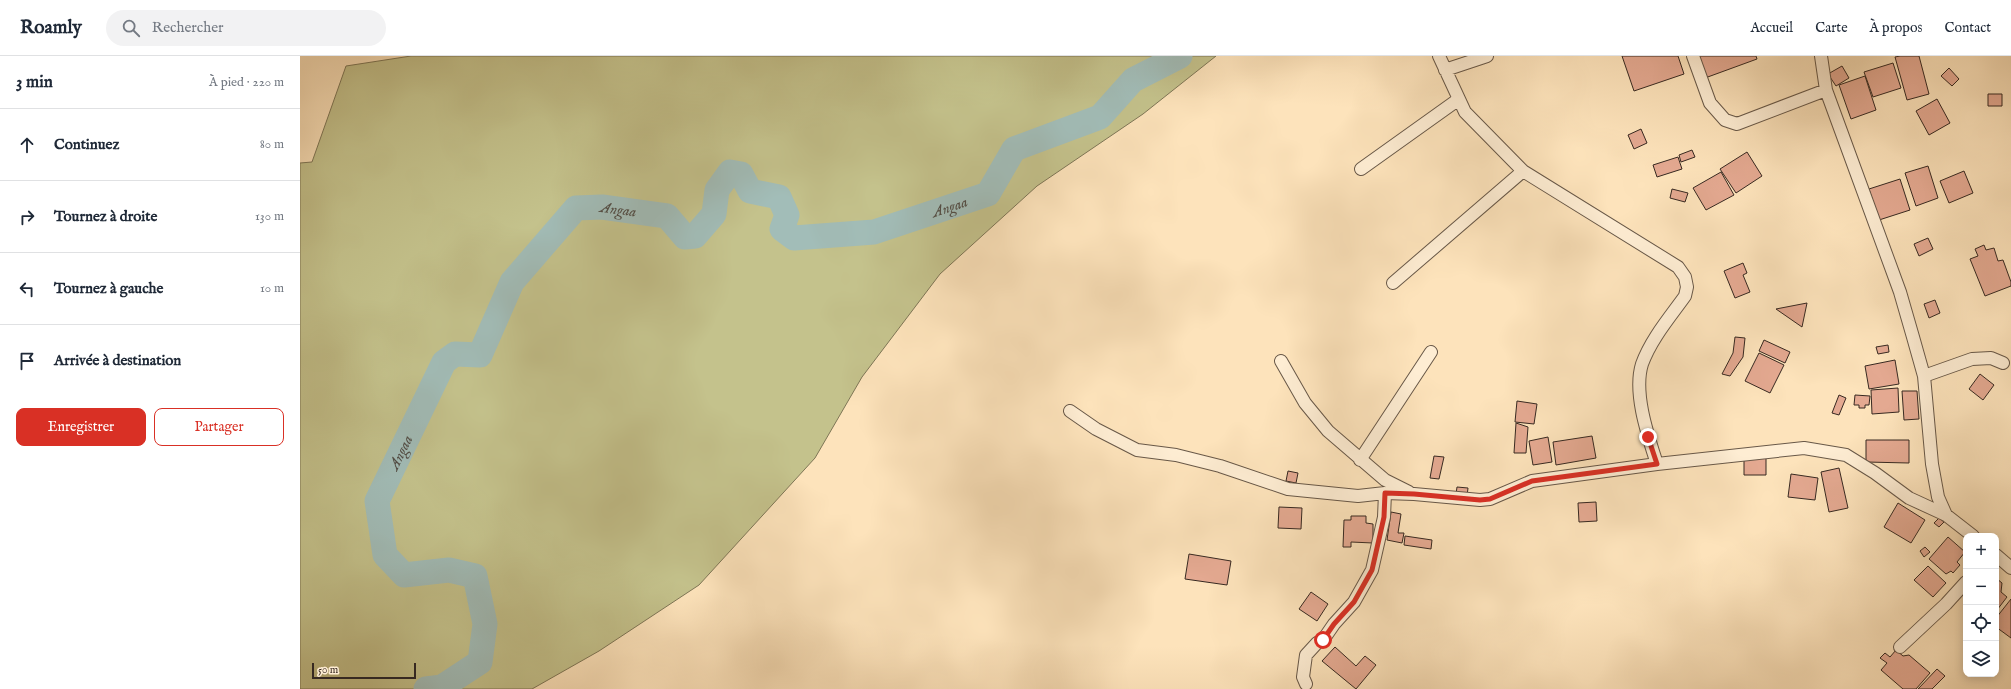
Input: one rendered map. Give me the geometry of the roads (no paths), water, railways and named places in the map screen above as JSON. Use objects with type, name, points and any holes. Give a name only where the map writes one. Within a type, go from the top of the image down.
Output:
[{"type":"street","points":[[1438,56],[1465,112],[1523,171],[1678,267],[1685,277],[1687,287],[1685,296],[1648,350],[1642,366],[1640,387],[1642,408],[1648,437],[1657,464]]},
{"type":"street","points":[[1445,70],[1487,56]]},
{"type":"street","points":[[1693,56],[1710,103],[1725,120],[1737,124],[1826,90]]},
{"type":"street","points":[[1821,56],[1826,90],[1900,292],[1924,376],[1933,471],[1938,497],[1946,515]]},
{"type":"street","points":[[1361,169],[1459,99]]},
{"type":"street","points":[[1393,284],[1523,171]]},
{"type":"street","points":[[1360,460],[1431,352]]},
{"type":"street","points":[[1924,376],[1972,359],[1991,358],[2002,363]]},
{"type":"street","points":[[1281,361],[1305,402],[1328,430],[1360,460],[1385,480],[1414,494]]},
{"type":"street","points":[[1070,412],[1096,429],[1137,450],[1176,455],[1220,466],[1288,489],[1358,496],[1385,493],[1480,500],[1490,499],[1532,481],[1657,464],[1804,448],[1846,455],[1875,473],[1909,498],[1946,515],[1969,533]]},
{"type":"street","points":[[1306,684],[1303,677],[1306,656],[1317,643],[1323,640],[1334,624],[1354,602],[1372,570],[1384,517],[1385,493]]},
{"type":"street","points":[[1999,558],[2011,568]]},
{"type":"street","points":[[1900,646],[1946,604],[1963,585]]},
{"type":"waterway","name":"Angaa","points":[[426,689],[442,687],[480,662],[485,624],[475,576],[449,570],[404,575],[385,555],[377,501],[444,362],[455,354],[480,355],[512,282],[576,208],[602,207],[667,216],[685,237],[695,236],[714,214],[717,190],[730,172],[741,174],[750,191],[779,197],[787,215],[782,229],[794,238],[874,232],[988,194],[1014,149],[1100,117],[1133,80],[1180,56]]}]
